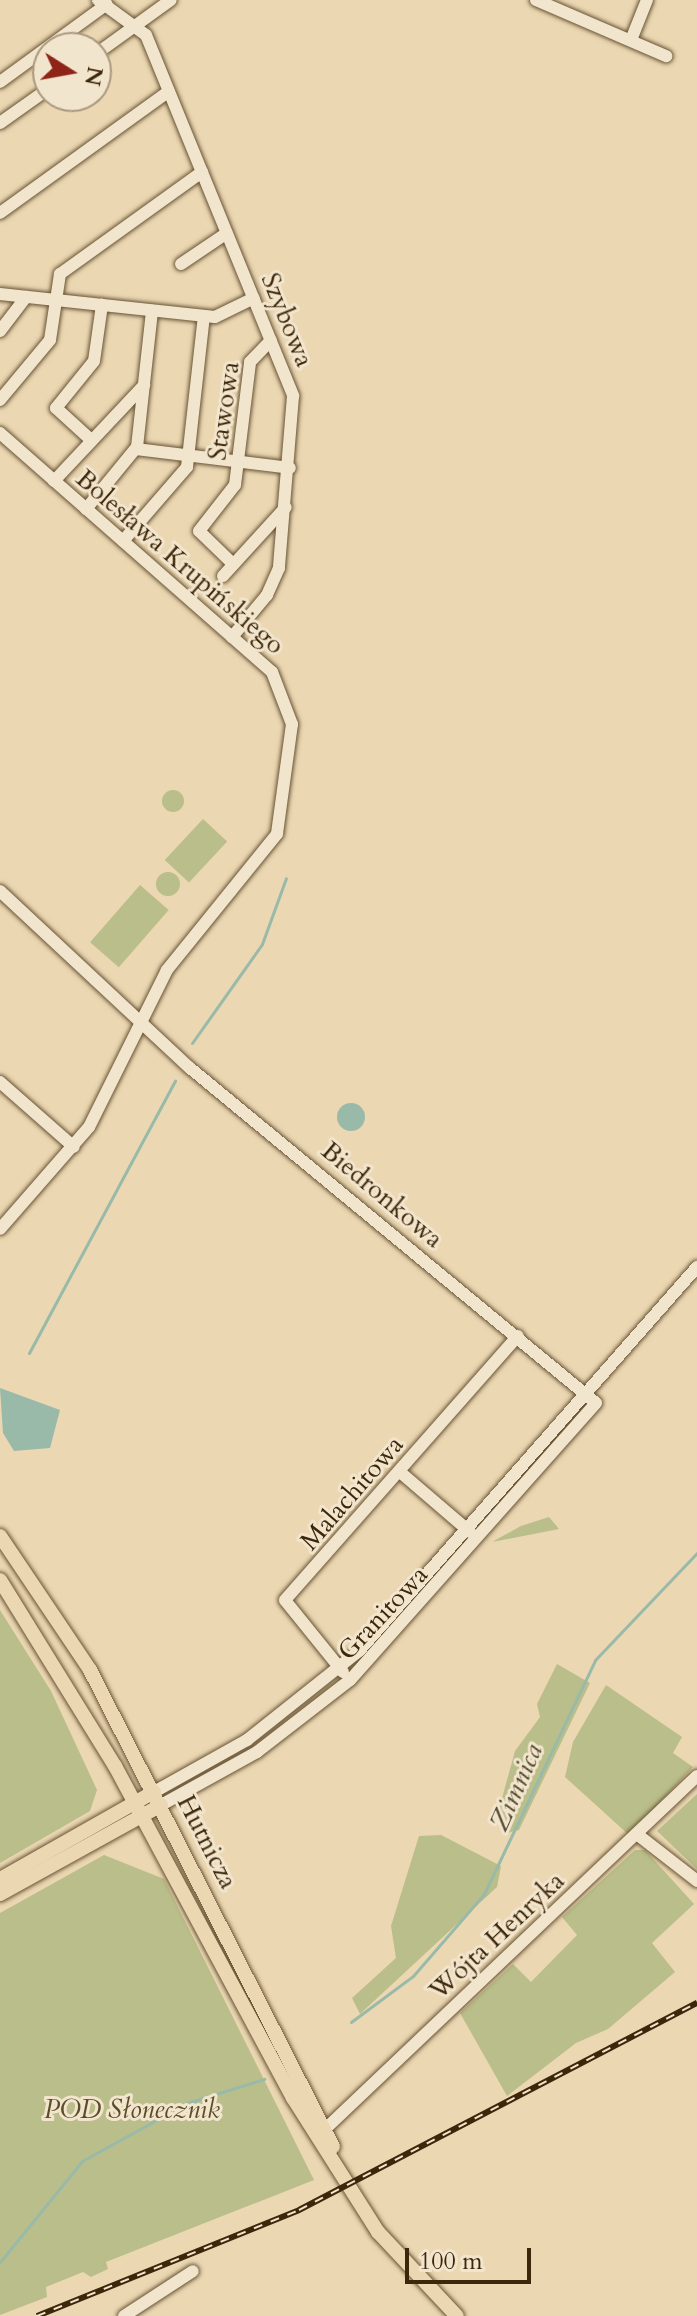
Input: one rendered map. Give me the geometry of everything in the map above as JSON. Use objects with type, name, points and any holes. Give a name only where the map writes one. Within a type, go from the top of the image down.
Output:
[{"type":"main road","name":"Hutnicza","points":[[0,1536],[63,1625],[158,1799],[348,2184],[391,2248],[457,2316]]},
{"type":"main road","name":"Hutnicza","points":[[0,1580],[138,1810],[306,2117],[322,2132]]},
{"type":"main road","points":[[0,1879],[158,1799]]},
{"type":"main road","points":[[0,1894],[138,1810]]},
{"type":"street","points":[[112,43],[171,0]]},
{"type":"street","points":[[536,0],[666,56]]},
{"type":"street","points":[[631,40],[647,0]]},
{"type":"street","points":[[0,82],[64,36],[102,2],[137,25]]},
{"type":"street","name":"Szybowa","points":[[137,25],[169,91],[295,403],[276,579],[232,637]]},
{"type":"street","points":[[0,213],[169,91]]},
{"type":"street","points":[[0,123],[32,100]]},
{"type":"street","points":[[0,400],[49,343],[62,272],[202,172]]},
{"type":"street","points":[[181,264],[227,233]]},
{"type":"street","points":[[0,294],[204,316],[224,315],[254,298]]},
{"type":"street","points":[[0,331],[26,297]]},
{"type":"street","points":[[90,439],[56,408],[94,361],[102,305]]},
{"type":"street","points":[[86,509],[136,449],[152,311]]},
{"type":"street","points":[[123,541],[185,472],[204,316]]},
{"type":"street","name":"Stawowa","points":[[233,564],[199,531],[234,488],[249,363],[271,340]]},
{"type":"street","points":[[54,481],[90,439],[144,385]]},
{"type":"street","name":"Bolesława Krupińskiego","points":[[0,433],[278,679],[290,706],[279,826],[167,970],[74,1147],[0,1229]]},
{"type":"street","points":[[136,449],[290,468]]},
{"type":"street","points":[[223,576],[286,507]]},
{"type":"street","name":"Biedronkowa","points":[[0,891],[141,1020],[596,1403]]},
{"type":"street","points":[[0,1082],[74,1147]]},
{"type":"street","points":[[158,1799],[247,1740],[340,1669],[697,1267]]},
{"type":"street","name":"Malachitowa","points":[[350,1680],[285,1600],[518,1336]]},
{"type":"street","name":"Granitowa","points":[[158,1799],[257,1752],[350,1680],[596,1403]]},
{"type":"street","points":[[400,1472],[479,1538]]},
{"type":"street","name":"Wójta Henryka","points":[[322,2132],[697,1776]]},
{"type":"street","points":[[638,1835],[697,1881]]},
{"type":"street","points":[[124,2316],[193,2271]]},
{"type":"green space","points":[[173,790],[181,793],[184,801],[181,809],[173,812],[165,809],[162,801],[165,793]]},
{"type":"green space","points":[[203,819],[227,842],[189,882],[165,860]]},
{"type":"green space","points":[[168,872],[177,875],[180,884],[177,893],[168,896],[159,893],[156,884],[159,875]]},
{"type":"green space","points":[[140,885],[169,910],[119,967],[90,942]]},
{"type":"green space","points":[[549,1517],[559,1529],[492,1542],[521,1526]]},
{"type":"green space","points":[[0,1610],[51,1691],[97,1790],[90,1811],[0,1863]]},
{"type":"green space","points":[[557,1664],[590,1683],[519,1830],[507,1833],[496,1820],[515,1751],[540,1717],[537,1704]]},
{"type":"green space","points":[[606,1685],[682,1737],[673,1753],[693,1767],[629,1835],[565,1777],[573,1742]]},
{"type":"green space","points":[[697,1794],[697,1869],[657,1831]]},
{"type":"green space","points":[[441,1835],[501,1866],[497,1887],[360,2014],[352,1998],[396,1958],[391,1926],[419,1836]]},
{"type":"green space","points":[[635,1850],[645,1850],[694,1904],[652,1943],[675,1972],[608,2029],[576,2043],[507,2096],[460,2013],[513,1964],[531,1982],[577,1935],[562,1917]]},
{"type":"green space","name":"POD Słonecznik","points":[[104,1855],[164,1879],[314,2180],[106,2262],[108,2269],[91,2277],[83,2272],[46,2287],[47,2297],[0,2315],[0,1913]]},
{"type":"shaded area","points":[[351,1103],[361,1107],[365,1117],[361,1127],[351,1131],[341,1127],[337,1117],[341,1107]]},
{"type":"shaded area","points":[[0,1388],[60,1410],[50,1448],[14,1451],[3,1433]]},
{"type":"waterway","points":[[192,1043],[262,944],[286,878]]},
{"type":"waterway","points":[[29,1353],[175,1081]]},
{"type":"waterway","name":"Zimnica","points":[[351,2022],[413,1976],[484,1894],[595,1660],[697,1553]]},
{"type":"waterway","name":"Zimnica","points":[[0,2262],[82,2161],[187,2103],[264,2079]]},
{"type":"railway","points":[[37,2316],[299,2210],[697,2003]]}]
